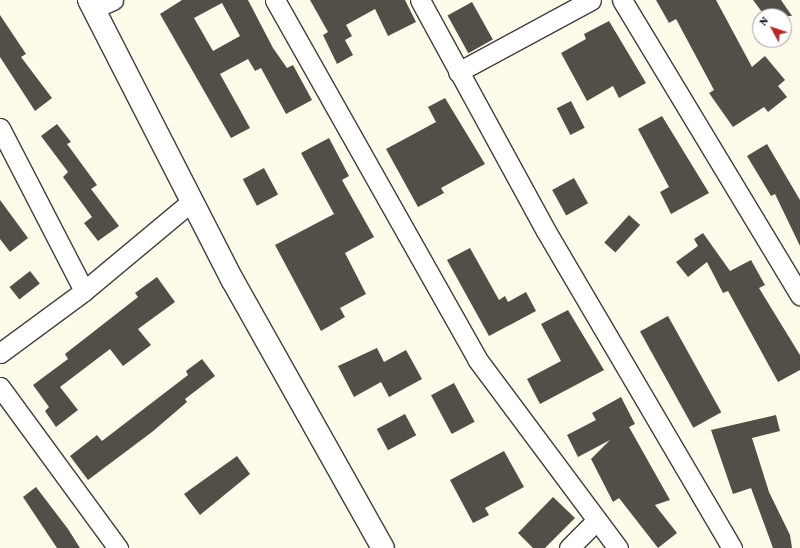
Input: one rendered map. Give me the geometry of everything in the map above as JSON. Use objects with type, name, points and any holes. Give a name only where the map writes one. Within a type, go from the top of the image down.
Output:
[{"type":"street","points":[[113,0],[91,4],[191,202],[383,548]]},
{"type":"street","points":[[275,0],[477,359],[595,522],[618,548]]},
{"type":"street","points":[[420,0],[546,231],[732,548]]},
{"type":"street","points":[[458,72],[591,0]]},
{"type":"street","points":[[622,0],[800,295]]},
{"type":"street","points":[[0,128],[84,291]]},
{"type":"street","points":[[0,353],[84,291],[191,202]]},
{"type":"street","points":[[0,387],[118,548]]},
{"type":"street","points":[[569,548],[595,522]]},
{"type":"building","points":[[182,0],[248,0],[273,48],[287,68],[293,65],[312,100],[286,114],[261,68],[255,71],[248,59],[220,74],[250,128],[231,138],[160,14]],"holes":[[[222,3],[240,36],[213,51],[194,18]]]},
{"type":"building","points":[[310,0],[405,0],[416,22],[388,36],[375,9],[346,25],[352,36],[345,40],[353,55],[337,64],[323,35],[328,32]]},
{"type":"building","points":[[656,0],[716,0],[752,67],[765,56],[785,80],[778,86],[787,97],[768,112],[764,107],[733,127],[709,93],[714,90],[676,19],[669,23]]},
{"type":"building","points":[[753,0],[781,0],[786,8],[759,8]]},
{"type":"building","points":[[472,2],[493,40],[468,53],[448,16]]},
{"type":"building","points":[[0,15],[26,54],[21,57],[52,98],[35,111],[0,57]]},
{"type":"building","points":[[609,21],[646,83],[619,98],[613,86],[587,101],[561,53],[586,39],[584,34]]},
{"type":"building","points":[[445,98],[485,164],[441,188],[444,193],[418,207],[386,149],[436,122],[428,107]]},
{"type":"building","points":[[571,101],[585,128],[570,135],[557,108]]},
{"type":"building","points":[[662,116],[709,193],[671,214],[660,192],[669,187],[638,129]]},
{"type":"building","points":[[57,124],[71,142],[67,144],[97,185],[91,189],[119,226],[98,241],[84,223],[92,217],[63,177],[68,172],[41,136]]},
{"type":"building","points":[[329,138],[349,176],[342,180],[374,237],[345,253],[366,294],[340,308],[345,317],[321,331],[275,245],[334,214],[301,153]]},
{"type":"building","points":[[767,144],[800,200],[800,246],[775,194],[771,196],[747,156]]},
{"type":"building","points":[[264,168],[278,194],[257,206],[243,179]]},
{"type":"building","points":[[574,178],[588,203],[566,215],[552,190]]},
{"type":"building","points":[[0,200],[28,238],[10,252],[0,239]]},
{"type":"building","points":[[629,215],[640,225],[615,253],[604,242]]},
{"type":"building","points":[[703,233],[730,271],[751,260],[765,285],[759,288],[800,355],[800,370],[778,382],[728,291],[723,293],[707,262],[688,277],[676,262],[698,246],[694,239]]},
{"type":"building","points":[[470,248],[499,300],[505,296],[508,302],[526,292],[536,311],[489,336],[447,260]]},
{"type":"building","points":[[30,271],[40,284],[19,300],[10,287]]},
{"type":"building","points":[[157,277],[175,302],[138,329],[151,345],[123,366],[110,349],[60,387],[78,410],[56,427],[45,411],[49,407],[33,385],[68,359],[65,354],[138,297],[135,293]]},
{"type":"building","points":[[568,310],[604,370],[540,404],[527,379],[561,361],[541,324]]},
{"type":"building","points":[[668,316],[721,412],[693,428],[640,332]]},
{"type":"building","points":[[377,348],[384,362],[406,350],[422,379],[389,397],[381,382],[354,397],[338,366]]},
{"type":"building","points":[[202,359],[215,376],[185,399],[187,402],[152,432],[88,480],[70,456],[97,435],[102,441],[188,375],[186,371]]},
{"type":"building","points":[[454,383],[475,422],[452,434],[431,395]]},
{"type":"building","points":[[621,397],[635,424],[629,427],[670,500],[655,505],[677,533],[658,548],[619,498],[613,502],[591,459],[610,440],[578,457],[567,435],[596,420],[592,413]]},
{"type":"building","points":[[405,414],[416,435],[388,450],[377,429]]},
{"type":"building","points":[[776,415],[780,431],[752,438],[769,492],[790,535],[792,548],[773,548],[751,488],[733,494],[711,430]]},
{"type":"building","points":[[504,451],[524,487],[485,508],[489,515],[473,523],[450,480]]},
{"type":"building","points":[[237,456],[250,474],[200,515],[184,494]]},
{"type":"building","points":[[36,487],[68,529],[80,548],[57,548],[23,497]]},
{"type":"building","points":[[553,497],[575,518],[545,548],[533,548],[518,533]]}]
